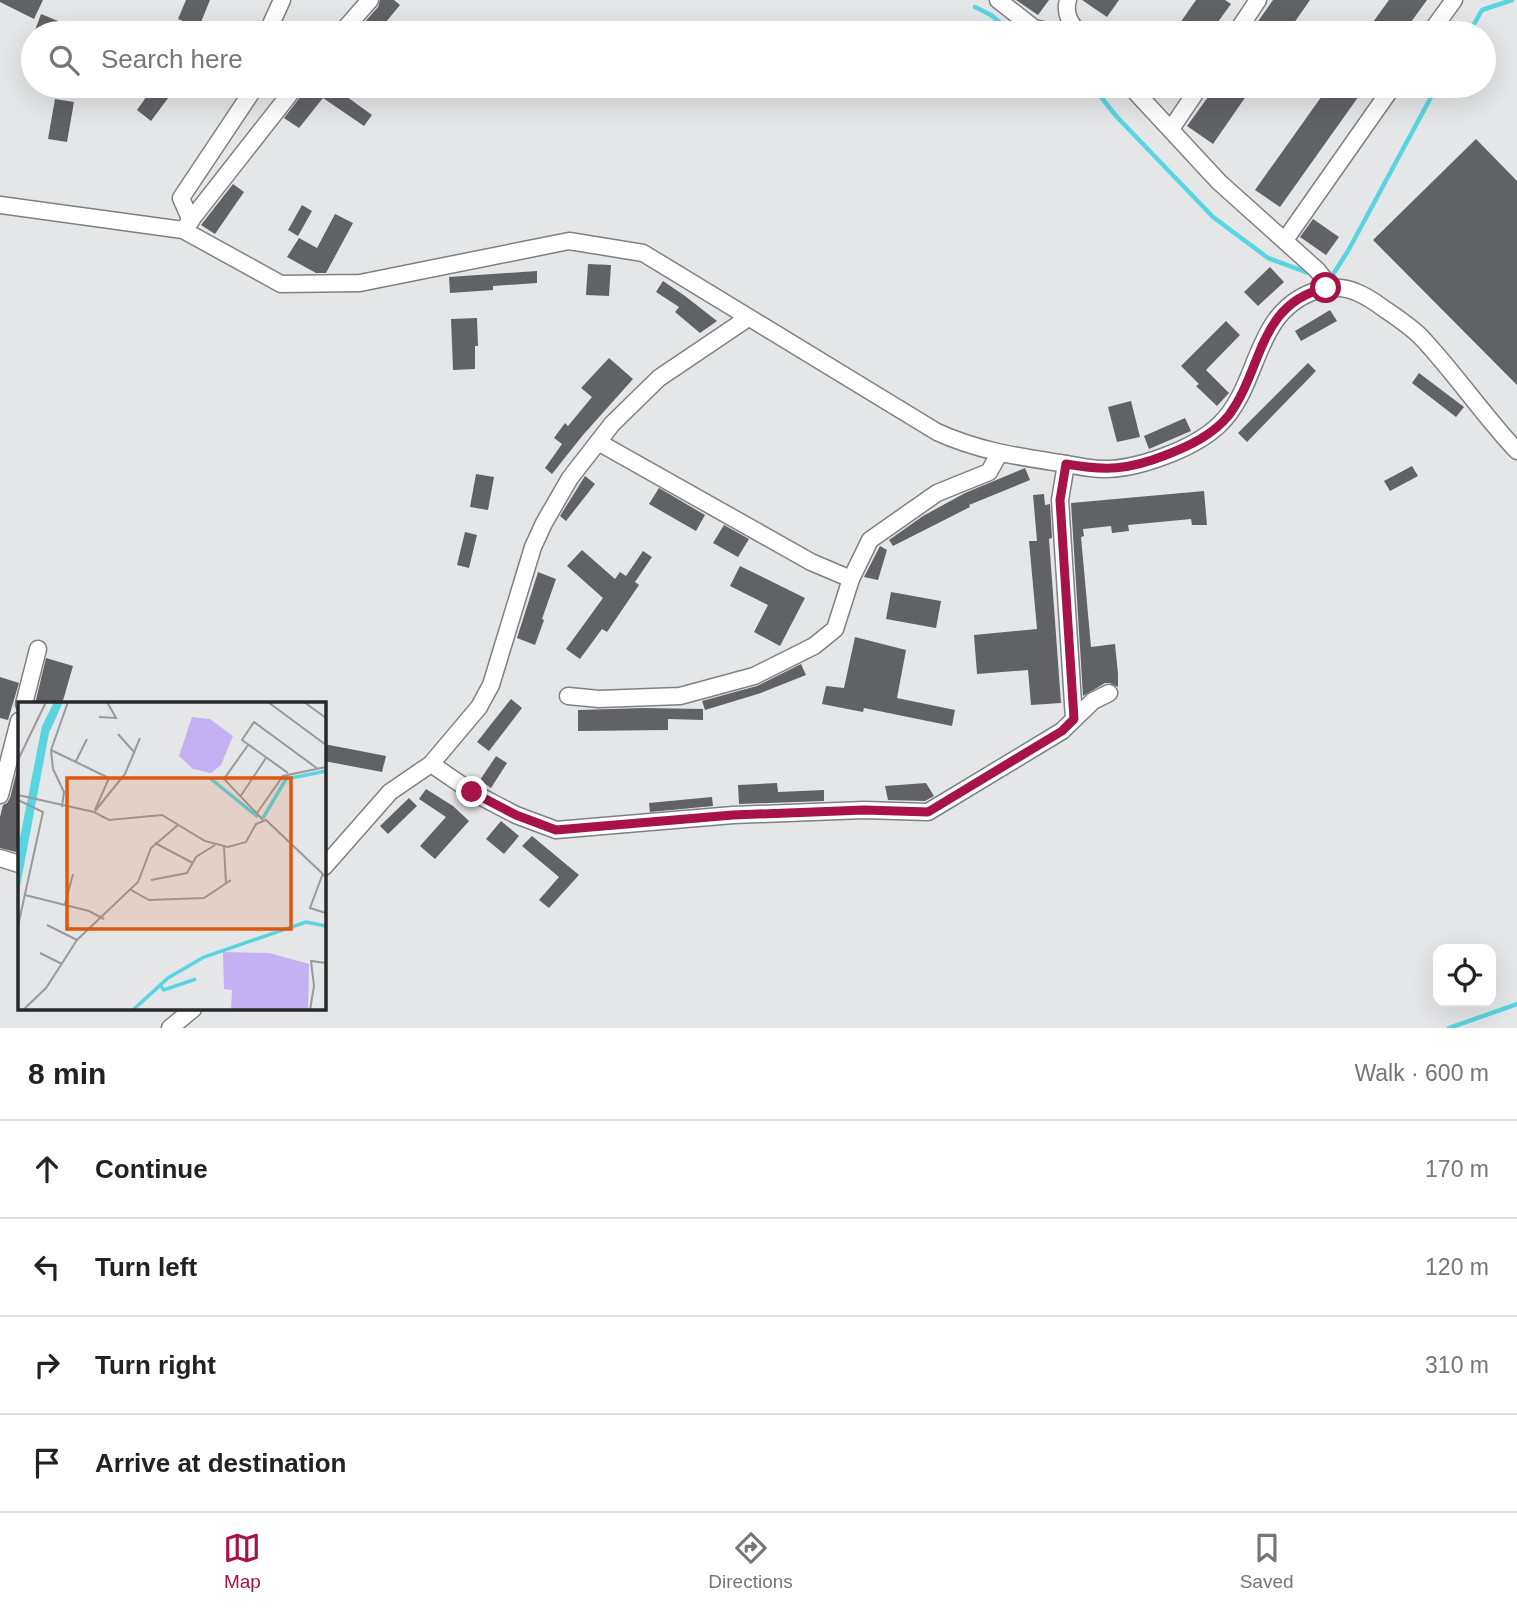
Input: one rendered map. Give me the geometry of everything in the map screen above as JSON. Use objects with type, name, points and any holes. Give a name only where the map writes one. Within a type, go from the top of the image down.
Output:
[{"type":"street","points":[[272,21],[282,0]]},
{"type":"street","points":[[352,21],[370,0]]},
{"type":"street","points":[[998,0],[1025,21]]},
{"type":"street","points":[[1068,0],[1066,7],[1072,21]]},
{"type":"street","points":[[1244,21],[1258,0]]},
{"type":"street","points":[[1439,21],[1454,0]]},
{"type":"street","points":[[187,225],[181,198],[248,98]]},
{"type":"street","points":[[187,225],[287,98]]},
{"type":"street","points":[[1141,98],[1219,182],[1285,240],[1323,280],[1360,294],[1420,336],[1517,451]]},
{"type":"street","points":[[1171,129],[1192,98]]},
{"type":"street","points":[[1285,240],[1385,98]]},
{"type":"street","points":[[0,205],[187,225],[281,284],[360,283],[569,241],[643,253],[937,432],[999,454],[1102,469],[1128,467],[1164,456],[1189,445],[1220,425],[1241,395],[1271,326],[1282,312],[1323,280]]},
{"type":"street","points":[[326,865],[390,792],[431,764],[479,707],[491,685],[533,547],[556,500],[597,442],[659,378],[748,318]]},
{"type":"street","points":[[597,442],[811,562],[851,579]]},
{"type":"street","points":[[568,696],[599,699],[680,695],[754,676],[814,646],[835,629],[851,579],[870,540],[937,493],[989,472],[999,454]]},
{"type":"street","points":[[1066,464],[1060,500],[1074,719]]},
{"type":"street","points":[[25,702],[38,649]]},
{"type":"street","points":[[431,764],[472,792],[516,815],[556,830],[759,814],[864,810],[928,812],[1062,731],[1093,701],[1109,692]]},
{"type":"street","points":[[0,795],[18,725]]},
{"type":"street","points":[[0,858],[18,864]]},
{"type":"street","points":[[170,1028],[192,1010]]},
{"type":"building","points":[[0,0],[43,0],[34,19]]},
{"type":"building","points":[[186,0],[210,0],[201,21],[178,19]]},
{"type":"building","points":[[380,0],[394,0],[400,5],[387,21],[366,21],[378,7]]},
{"type":"building","points":[[1016,0],[1049,0],[1038,15]]},
{"type":"building","points":[[1082,0],[1119,0],[1107,17]]},
{"type":"building","points":[[1196,0],[1225,0],[1231,4],[1219,21],[1181,21]]},
{"type":"building","points":[[1273,0],[1310,0],[1295,21],[1258,21]]},
{"type":"building","points":[[1389,0],[1427,0],[1412,21],[1374,21]]},
{"type":"building","points":[[41,14],[58,21],[38,21]]},
{"type":"building","points":[[146,98],[168,98],[151,121],[137,110]]},
{"type":"building","points":[[299,98],[323,98],[299,128],[284,118]]},
{"type":"building","points":[[323,98],[349,98],[372,115],[364,126]]},
{"type":"building","points":[[1207,98],[1245,98],[1213,144],[1187,126]]},
{"type":"building","points":[[1320,98],[1357,98],[1280,207],[1255,190]]},
{"type":"building","points":[[55,99],[74,102],[67,142],[48,139]]},
{"type":"building","points":[[1476,139],[1517,181],[1517,385],[1373,240]]},
{"type":"building","points":[[233,184],[244,192],[215,234],[201,225]]},
{"type":"building","points":[[302,205],[312,211],[298,236],[288,230]]},
{"type":"building","points":[[335,214],[353,223],[326,273],[316,273],[287,257],[299,238],[317,248]]},
{"type":"building","points":[[1313,219],[1339,237],[1326,255],[1300,237]]},
{"type":"building","points":[[588,264],[611,265],[609,296],[586,295]]},
{"type":"building","points":[[1270,267],[1284,282],[1258,306],[1244,292]]},
{"type":"building","points":[[537,271],[537,283],[450,293],[449,277]]},
{"type":"building","points":[[663,281],[717,321],[700,333],[675,312],[679,307],[656,292]]},
{"type":"building","points":[[1330,310],[1337,321],[1301,341],[1295,331]]},
{"type":"building","points":[[477,318],[475,369],[453,370],[451,319]]},
{"type":"building","points":[[1226,321],[1240,335],[1206,370],[1229,393],[1217,406],[1196,386],[1199,384],[1181,366]]},
{"type":"building","points":[[609,358],[633,379],[552,474],[545,468],[562,444],[554,438],[565,423],[568,426],[592,397],[581,388]]},
{"type":"building","points":[[1308,363],[1316,371],[1247,442],[1238,433]]},
{"type":"building","points":[[1419,373],[1464,407],[1456,417],[1412,383]]},
{"type":"building","points":[[1131,401],[1140,437],[1117,442],[1108,407]]},
{"type":"building","points":[[1185,418],[1191,431],[1149,449],[1144,436]]},
{"type":"building","points":[[1412,466],[1418,476],[1390,491],[1384,481]]},
{"type":"building","points":[[1025,468],[1030,480],[969,505],[970,507],[893,546],[889,540],[923,516],[965,493]]},
{"type":"building","points":[[476,474],[494,477],[488,510],[470,507]]},
{"type":"building","points":[[585,476],[595,484],[566,521],[560,516]]},
{"type":"building","points":[[659,488],[705,515],[696,531],[649,504]]},
{"type":"building","points":[[1204,491],[1207,525],[1192,525],[1191,519],[1128,525],[1129,531],[1112,533],[1111,526],[1083,529],[1084,536],[1081,537],[1091,647],[1115,644],[1118,687],[1105,683],[1083,696],[1071,503]]},
{"type":"building","points":[[1044,494],[1045,505],[1050,504],[1052,538],[1049,539],[1061,703],[1031,705],[1028,670],[977,674],[974,635],[1037,629],[1029,541],[1037,541],[1033,495]]},
{"type":"building","points":[[724,525],[749,539],[738,557],[713,543]]},
{"type":"building","points":[[465,532],[477,535],[469,568],[457,565]]},
{"type":"building","points":[[880,546],[887,550],[878,580],[864,577]]},
{"type":"building","points":[[582,550],[615,579],[620,572],[626,576],[643,551],[652,557],[635,582],[639,585],[607,632],[602,629],[580,659],[566,649],[603,598],[567,566]]},
{"type":"building","points":[[740,566],[805,598],[780,646],[754,632],[768,605],[730,586]]},
{"type":"building","points":[[538,572],[556,579],[535,645],[517,638]]},
{"type":"building","points":[[891,592],[941,601],[936,628],[886,619]]},
{"type":"building","points":[[855,637],[906,650],[897,698],[955,710],[952,726],[864,708],[863,712],[822,704],[826,686],[844,688]]},
{"type":"building","points":[[46,658],[73,666],[63,702],[35,702]]},
{"type":"building","points":[[801,664],[806,675],[761,693],[705,710],[702,701],[757,686]]},
{"type":"building","points":[[0,677],[19,683],[8,720],[0,718]]},
{"type":"building","points":[[511,699],[522,708],[489,751],[477,742]]},
{"type":"building","points":[[703,709],[703,720],[668,719],[668,730],[578,731],[578,710]]},
{"type":"building","points":[[326,744],[386,756],[382,772],[326,761]]},
{"type":"building","points":[[496,756],[507,763],[491,788],[480,780]]},
{"type":"building","points":[[18,766],[16,852],[0,848],[0,817],[3,805],[10,798]]},
{"type":"building","points":[[777,783],[778,792],[824,790],[824,801],[739,804],[738,785]]},
{"type":"building","points":[[926,783],[934,796],[925,801],[888,800],[885,786]]},
{"type":"building","points":[[426,789],[453,806],[469,821],[435,859],[420,846],[446,817],[419,799]]},
{"type":"building","points":[[712,797],[713,806],[650,812],[649,803]]},
{"type":"building","points":[[409,798],[417,806],[388,834],[380,826]]},
{"type":"building","points":[[501,821],[519,836],[504,854],[486,839]]},
{"type":"building","points":[[532,836],[579,875],[549,908],[539,900],[559,877],[522,846]]},
{"type":"waterway","points":[[1476,21],[1482,10],[1512,0]]},
{"type":"waterway","points":[[975,7],[998,21]]},
{"type":"waterway","points":[[1102,98],[1213,217],[1268,258],[1314,275]]},
{"type":"waterway","points":[[1326,275],[1332,276],[1348,251],[1431,98]]},
{"type":"waterway","points":[[1449,1028],[1517,1004]]},
{"type":"route","points":[[472,792],[516,815],[556,830],[733,815],[864,810],[928,812],[1062,731],[1074,719],[1060,500],[1066,464],[1102,469],[1128,467],[1164,456],[1210,433],[1235,406],[1276,318],[1296,300],[1326,288]]}]
